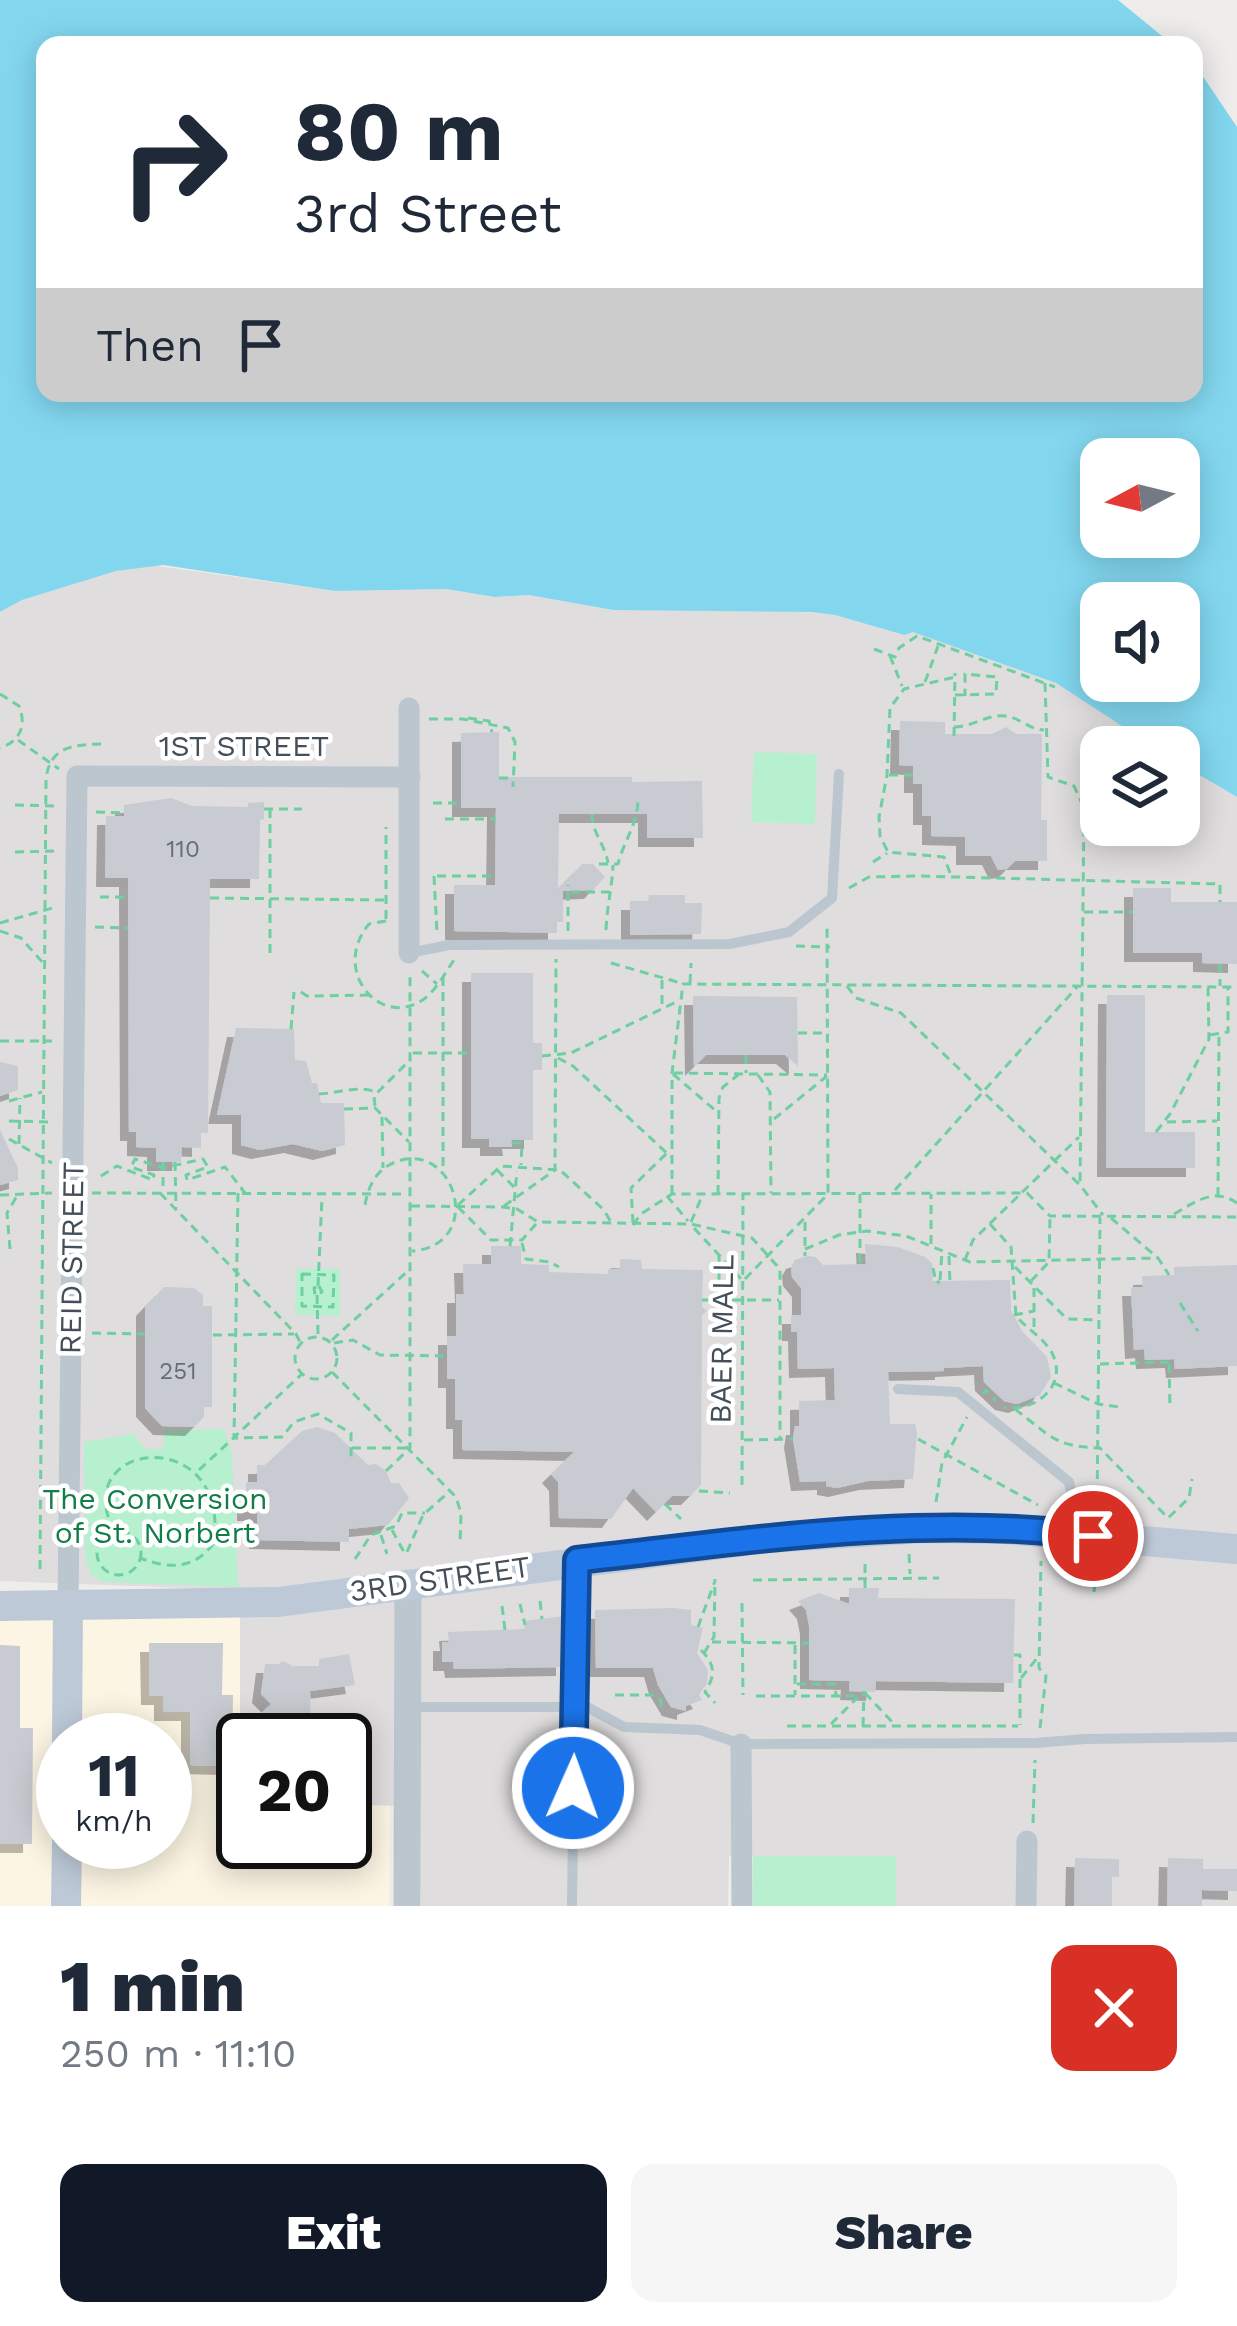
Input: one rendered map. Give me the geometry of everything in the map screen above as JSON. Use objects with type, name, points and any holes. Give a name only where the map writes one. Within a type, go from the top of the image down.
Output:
[{"type":"main road","name":"3RD STREET","points":[[0,1606],[278,1601],[767,1538],[936,1528],[1237,1549]]},
{"type":"main road","name":"REID STREET","points":[[67,1713],[68,1606]]},
{"type":"main road","points":[[66,1906],[67,1869]]},
{"type":"street","points":[[409,953],[410,713]]},
{"type":"street","name":"1ST STREET","points":[[77,776],[410,777]]},
{"type":"street","name":"REID STREET","points":[[68,1606],[77,776]]},
{"type":"street","points":[[407,1906],[408,1583]]},
{"type":"street","points":[[741,1744],[742,1906]]},
{"type":"street","points":[[1026,1906],[1027,1841]]},
{"type":"lane","points":[[409,953],[449,945],[708,946],[789,932],[829,901],[838,774]]},
{"type":"lane","points":[[898,1389],[948,1389],[1069,1482],[1070,1534]]},
{"type":"lane","points":[[572,1906],[577,1560]]},
{"type":"lane","points":[[408,1707],[576,1706],[595,1709],[624,1727],[686,1729],[741,1744],[1237,1737]]},
{"type":"path","points":[[874,649],[895,657],[899,648],[917,636],[1055,687]]},
{"type":"path","points":[[926,682],[939,645]]},
{"type":"path","points":[[889,655],[904,690]]},
{"type":"path","points":[[955,695],[965,695],[996,694],[997,677],[965,674],[965,695]]},
{"type":"path","points":[[888,852],[880,836],[879,817],[892,702],[904,690],[955,675],[954,736]]},
{"type":"path","points":[[1045,683],[1048,777],[1069,782],[1081,795],[1080,1185]]},
{"type":"path","points":[[0,694],[13,699],[22,714],[16,740]]},
{"type":"path","points":[[410,713],[508,728],[514,737],[513,787]]},
{"type":"path","points":[[954,727],[1007,716],[1029,729],[1046,730]]},
{"type":"path","points":[[1006,727],[1007,716]]},
{"type":"path","points":[[492,723],[492,732]]},
{"type":"path","points":[[0,748],[16,740]]},
{"type":"path","points":[[16,740],[49,764],[77,776]]},
{"type":"path","points":[[40,1569],[49,764],[59,750],[70,745],[101,744]]},
{"type":"path","points":[[887,775],[913,775]]},
{"type":"path","points":[[499,778],[514,778]]},
{"type":"path","points":[[599,864],[619,862],[622,843],[637,818],[638,800]]},
{"type":"path","points":[[410,803],[461,803]]},
{"type":"path","points":[[15,805],[124,813]]},
{"type":"path","points":[[270,953],[267,809],[302,809]]},
{"type":"path","points":[[592,814],[611,865],[606,945],[608,961],[614,966],[683,984],[1237,986]]},
{"type":"path","points":[[445,819],[496,819]]},
{"type":"path","points":[[15,852],[76,851]]},
{"type":"path","points":[[873,862],[888,852],[944,857],[950,877]]},
{"type":"path","points":[[1002,870],[1002,878]]},
{"type":"path","points":[[410,876],[495,876]]},
{"type":"path","points":[[683,984],[672,1072],[669,1194],[743,1281],[828,1194],[829,901],[869,877],[950,877],[1220,884],[1220,902]]},
{"type":"path","points":[[555,1168],[556,1057],[568,888],[611,892]]},
{"type":"path","points":[[76,910],[128,897]]},
{"type":"path","points":[[210,898],[386,901]]},
{"type":"path","points":[[0,923],[45,907],[76,910],[128,928]]},
{"type":"path","points":[[1082,912],[1133,912]]},
{"type":"path","points":[[0,931],[21,938],[45,965]]},
{"type":"path","points":[[386,1471],[410,1448],[409,953]]},
{"type":"path","points":[[1220,964],[1220,986]]},
{"type":"path","points":[[443,976],[443,1173]]},
{"type":"path","points":[[662,978],[662,1008]]},
{"type":"path","points":[[846,984],[856,998],[901,1012],[1080,1185],[1104,1216],[1158,1258],[1169,1275]]},
{"type":"path","points":[[894,1191],[1080,984]]},
{"type":"path","points":[[1156,1132],[1209,1035],[1208,986]]},
{"type":"path","points":[[1209,1035],[1219,1036],[1228,1029],[1228,986]]},
{"type":"path","points":[[291,1029],[298,992],[307,996],[370,995]]},
{"type":"path","points":[[556,1057],[680,1000]]},
{"type":"path","points":[[798,1033],[829,1033]]},
{"type":"path","points":[[1218,1196],[1219,1036]]},
{"type":"path","points":[[0,1041],[74,1040]]},
{"type":"path","points":[[375,1108],[378,1093],[411,1056],[471,1053]]},
{"type":"path","points":[[718,1194],[723,1087],[743,1074],[746,1055]]},
{"type":"path","points":[[542,1056],[573,1066],[669,1155]]},
{"type":"path","points":[[672,1072],[828,1075]]},
{"type":"path","points":[[672,1072],[719,1114]]},
{"type":"path","points":[[758,1074],[770,1092],[771,1195]]},
{"type":"path","points":[[771,1122],[828,1075]]},
{"type":"path","points":[[319,1094],[354,1088],[378,1093]]},
{"type":"path","points":[[9,1100],[43,1092]]},
{"type":"path","points":[[20,1098],[20,1144]]},
{"type":"path","points":[[344,1108],[375,1108],[411,1143]]},
{"type":"path","points":[[365,1205],[382,1169],[382,1115]]},
{"type":"path","points":[[9,1121],[73,1123]]},
{"type":"path","points":[[1165,1122],[1218,1121]]},
{"type":"path","points":[[965,1260],[970,1245],[1080,1136]]},
{"type":"path","points":[[9,1139],[43,1156],[73,1187]]},
{"type":"path","points":[[510,1243],[522,1143],[512,1143]]},
{"type":"path","points":[[633,1225],[631,1188],[669,1155]]},
{"type":"path","points":[[101,1176],[119,1166],[153,1180],[154,1174],[131,1167],[135,1159],[163,1165],[203,1159],[208,1167],[186,1175],[187,1180],[225,1168],[241,1193],[233,1333],[234,1438]]},
{"type":"path","points":[[382,1169],[410,1160],[427,1162],[452,1184],[457,1206],[453,1225],[441,1241],[410,1252]]},
{"type":"path","points":[[163,1165],[161,1192],[296,1334],[301,1344],[296,1362],[303,1373],[321,1378],[332,1372],[337,1360],[331,1343]]},
{"type":"path","points":[[176,1165],[176,1210]]},
{"type":"path","points":[[503,1207],[555,1168]]},
{"type":"path","points":[[457,1206],[496,1170],[555,1168],[604,1210],[612,1224]]},
{"type":"path","points":[[496,1170],[516,1189]]},
{"type":"path","points":[[0,1195],[42,1195],[73,1187],[410,1194]]},
{"type":"path","points":[[633,1225],[669,1194],[894,1191],[1027,1193],[1050,1216],[1237,1217]]},
{"type":"path","points":[[931,1192],[931,1245]]},
{"type":"path","points":[[860,1193],[860,1264]]},
{"type":"path","points":[[319,1337],[322,1194]]},
{"type":"path","points":[[691,1224],[703,1194]]},
{"type":"path","name":"BAER MALL","points":[[742,1194],[742,1485]]},
{"type":"path","points":[[10,1249],[7,1213],[18,1195]]},
{"type":"path","points":[[1170,1217],[1206,1196],[1237,1203]]},
{"type":"path","points":[[411,1206],[511,1208],[538,1222],[691,1224],[752,1238],[780,1269],[780,1439]]},
{"type":"path","points":[[457,1206],[491,1240],[522,1240],[538,1222]]},
{"type":"path","points":[[1034,1334],[1032,1284],[1049,1259],[1050,1216]]},
{"type":"path","points":[[1027,1841],[1033,1842],[1035,1743],[1046,1695],[1039,1657],[1098,1448],[1099,1258],[1104,1216]]},
{"type":"path","points":[[805,1220],[806,1256]]},
{"type":"path","points":[[936,1528],[937,1489],[946,1453],[986,1390],[1001,1406],[1015,1408],[1036,1403],[1054,1383],[1054,1357],[1015,1314],[1011,1247],[990,1224]]},
{"type":"path","points":[[805,1249],[827,1238],[860,1232],[889,1233],[965,1260],[1158,1258]]},
{"type":"path","points":[[522,1240],[526,1259],[559,1267]]},
{"type":"path","points":[[933,1268],[940,1282],[942,1250]]},
{"type":"path","points":[[949,1253],[950,1284]]},
{"type":"path","points":[[719,1255],[719,1300]]},
{"type":"path","points":[[1011,1262],[1067,1319],[1099,1320]]},
{"type":"path","points":[[331,1343],[410,1268]]},
{"type":"path","points":[[302,1274],[334,1275]]},
{"type":"path","points":[[302,1274],[302,1306]]},
{"type":"path","points":[[302,1274],[333,1307]]},
{"type":"path","points":[[302,1306],[334,1275]]},
{"type":"path","points":[[333,1307],[334,1275]]},
{"type":"path","points":[[302,1290],[333,1291]]},
{"type":"path","points":[[702,1300],[781,1300]]},
{"type":"path","points":[[1180,1303],[1198,1331]]},
{"type":"path","points":[[302,1306],[333,1307]]},
{"type":"path","points":[[1015,1314],[1034,1311]]},
{"type":"path","points":[[71,1333],[145,1334]]},
{"type":"path","points":[[213,1335],[296,1334]]},
{"type":"path","points":[[301,1344],[319,1337],[331,1343],[353,1340],[380,1355],[447,1356]]},
{"type":"path","points":[[1098,1364],[1172,1362],[1170,1406]]},
{"type":"path","points":[[332,1372],[450,1491],[459,1504],[460,1544]]},
{"type":"path","points":[[197,1472],[303,1373]]},
{"type":"path","points":[[1054,1383],[1098,1404],[1119,1407]]},
{"type":"path","points":[[1015,1408],[1060,1443],[1098,1448],[1168,1519],[1189,1498],[1192,1479]]},
{"type":"path","points":[[234,1438],[282,1437],[294,1422],[318,1414],[351,1433],[351,1456]]},
{"type":"path","points":[[742,1440],[793,1439]]},
{"type":"path","points":[[918,1439],[1042,1508],[1070,1534],[1094,1592]]},
{"type":"path","points":[[351,1448],[410,1448]]},
{"type":"path","points":[[114,1532],[105,1506],[106,1492],[111,1479],[132,1459],[166,1458],[197,1472],[215,1506],[214,1543],[195,1562],[176,1568],[140,1558]]},
{"type":"path","points":[[391,1529],[405,1552],[409,1530],[450,1491]]},
{"type":"path","points":[[700,1491],[730,1493]]},
{"type":"path","points":[[664,1504],[681,1519]]},
{"type":"path","points":[[355,1559],[371,1535],[391,1529],[402,1513],[425,1513]]},
{"type":"path","points":[[398,1523],[409,1530]]},
{"type":"path","points":[[114,1532],[127,1533],[136,1540],[140,1558],[128,1573],[114,1575],[103,1568],[97,1549],[114,1532]]},
{"type":"path","points":[[381,1533],[387,1554]]},
{"type":"path","points":[[909,1552],[910,1578]]},
{"type":"path","points":[[865,1558],[865,1588]]},
{"type":"path","points":[[752,1580],[939,1578]]},
{"type":"path","points":[[698,1627],[716,1579],[712,1642]]},
{"type":"path","points":[[540,1601],[542,1618]]},
{"type":"path","points":[[520,1604],[525,1625]]},
{"type":"path","points":[[742,1604],[743,1695]]},
{"type":"path","points":[[502,1606],[505,1630]]},
{"type":"path","points":[[715,1703],[705,1692],[713,1669],[702,1651],[712,1642],[809,1642]]},
{"type":"path","points":[[795,1643],[795,1696]]},
{"type":"path","points":[[787,1726],[1020,1726],[1020,1654],[1014,1654]]},
{"type":"path","points":[[1020,1679],[1039,1657]]},
{"type":"path","points":[[795,1684],[835,1684],[836,1696]]},
{"type":"path","points":[[756,1696],[861,1694],[895,1725]]},
{"type":"path","points":[[861,1694],[862,1744]]},
{"type":"path","points":[[830,1725],[861,1694]]},
{"type":"path","points":[[615,1695],[655,1695],[661,1701],[661,1712],[686,1712],[686,1729]]},
{"type":"shaded area","points":[[151,565],[335,591],[446,589],[495,597],[529,595],[613,610],[771,609],[835,615],[903,635],[913,631],[1056,683],[1122,726],[1080,726],[1080,846],[1200,846],[1200,775],[1237,797],[1237,1906],[896,1906],[895,1856],[729,1856],[728,1906],[421,1906],[421,1806],[372,1805],[372,1713],[240,1713],[240,1590],[0,1581],[0,612],[22,600]]},
{"type":"shaded area","points":[[251,1602],[245,1713],[216,1713],[216,1869],[372,1869],[372,1805],[390,1805],[389,1906],[0,1906],[0,1606]]},
{"type":"green space","points":[[754,752],[817,754],[815,824],[751,822]]},
{"type":"green space","points":[[296,1269],[340,1269],[340,1316],[295,1315]]},
{"type":"green space","name":"The Conversion of St. Norbert","points":[[224,1429],[232,1454],[238,1587],[103,1582],[91,1575],[85,1557],[84,1442],[134,1434],[145,1449],[163,1449],[164,1430]]},
{"type":"green space","points":[[753,1856],[896,1856],[896,1906],[753,1906]]},
{"type":"water","points":[[0,0],[1118,0],[1162,36],[36,36],[36,402],[1203,402],[1203,76],[1237,127],[1237,797],[1200,775],[1200,726],[1122,726],[1085,702],[1200,702],[1200,582],[1080,582],[1080,699],[1056,683],[913,632],[904,635],[835,615],[613,610],[529,595],[495,597],[446,589],[335,591],[163,565],[116,571],[22,600],[0,612]]},
{"type":"building","points":[[900,721],[945,722],[945,734],[992,734],[1006,727],[1016,734],[1042,734],[1041,820],[1047,820],[1047,861],[1015,861],[998,870],[991,856],[965,856],[965,837],[931,836],[931,816],[922,816],[922,784],[913,784],[913,766],[899,765]]},
{"type":"building","points":[[499,732],[499,777],[702,781],[703,838],[647,838],[647,814],[559,814],[558,889],[582,864],[593,864],[605,877],[593,890],[563,891],[563,922],[557,922],[557,933],[454,931],[454,885],[495,885],[496,808],[461,808],[461,733]]},
{"type":"building","points":[[171,798],[192,806],[248,807],[248,803],[264,802],[264,819],[260,820],[259,879],[210,879],[208,1133],[201,1133],[201,1148],[182,1147],[181,1162],[156,1162],[156,1148],[136,1147],[136,1132],[129,1132],[128,878],[105,878],[106,816],[124,816],[124,805]]},
{"type":"building","points":[[1133,888],[1171,888],[1171,902],[1237,902],[1237,964],[1202,963],[1202,953],[1133,953]]},
{"type":"building","points":[[649,895],[685,895],[685,903],[702,903],[701,934],[630,935],[630,901],[648,901]]},
{"type":"building","points":[[471,973],[533,973],[533,1043],[542,1043],[542,1070],[533,1070],[533,1140],[511,1140],[512,1147],[489,1147],[489,1139],[471,1139]]},
{"type":"building","points":[[1107,995],[1145,995],[1145,1132],[1195,1132],[1195,1168],[1106,1168]]},
{"type":"building","points":[[693,996],[797,997],[798,1066],[785,1055],[706,1055],[694,1067]]},
{"type":"building","points":[[236,1028],[294,1029],[295,1060],[306,1061],[321,1103],[344,1103],[345,1145],[322,1151],[293,1144],[260,1150],[241,1145],[241,1115],[217,1115]]},
{"type":"building","points":[[0,1062],[18,1066],[18,1090],[0,1096]]},
{"type":"building","points":[[0,1130],[18,1168],[18,1180],[0,1185]]},
{"type":"building","points":[[865,1244],[898,1247],[925,1257],[932,1263],[933,1281],[1010,1280],[1011,1310],[1022,1331],[1047,1357],[1051,1377],[1040,1395],[1017,1404],[1004,1401],[984,1382],[983,1366],[888,1372],[890,1424],[915,1424],[913,1479],[837,1488],[826,1486],[826,1481],[800,1482],[793,1439],[795,1426],[799,1426],[799,1401],[835,1400],[834,1368],[798,1369],[797,1332],[791,1332],[791,1315],[801,1315],[801,1288],[791,1267],[807,1256],[823,1265],[866,1264]]},
{"type":"building","points":[[491,1246],[521,1246],[521,1264],[549,1265],[549,1272],[608,1274],[608,1269],[620,1269],[620,1259],[641,1260],[642,1269],[703,1270],[702,1307],[707,1311],[702,1315],[701,1485],[690,1496],[672,1496],[656,1512],[633,1488],[611,1519],[559,1518],[558,1482],[551,1474],[574,1452],[462,1450],[462,1420],[455,1420],[455,1379],[447,1379],[447,1336],[456,1336],[456,1294],[464,1294],[463,1264],[491,1264]]},
{"type":"building","points":[[1237,1265],[1237,1366],[1175,1369],[1174,1359],[1145,1360],[1144,1349],[1134,1350],[1131,1287],[1143,1287],[1142,1276],[1174,1275],[1174,1267]]},
{"type":"building","points":[[164,1287],[194,1288],[203,1295],[203,1306],[212,1306],[212,1407],[204,1407],[204,1417],[194,1427],[162,1426],[145,1408],[145,1307]]},
{"type":"building","points":[[317,1427],[335,1433],[368,1465],[386,1471],[391,1483],[399,1483],[409,1498],[388,1525],[349,1529],[349,1542],[258,1540],[257,1512],[246,1512],[246,1482],[257,1482],[257,1465],[265,1465],[302,1431]]},
{"type":"building","points":[[849,1588],[879,1588],[878,1598],[1015,1599],[1013,1683],[876,1681],[875,1692],[849,1691],[850,1681],[809,1680],[809,1625],[798,1601],[819,1593],[849,1604]]},
{"type":"building","points":[[595,1610],[691,1610],[691,1625],[703,1628],[697,1653],[708,1670],[699,1695],[702,1700],[686,1706],[686,1711],[671,1707],[653,1668],[596,1668]]},
{"type":"building","points":[[565,1616],[565,1667],[454,1669],[453,1662],[442,1662],[442,1642],[449,1642],[448,1632],[525,1629],[524,1621]]},
{"type":"building","points":[[149,1643],[223,1643],[222,1695],[233,1695],[233,1713],[216,1713],[216,1766],[192,1765],[192,1713],[163,1712],[163,1696],[150,1696]]},
{"type":"building","points":[[0,1645],[20,1646],[20,1728],[33,1728],[32,1844],[0,1844]]},
{"type":"building","points":[[349,1654],[355,1685],[310,1691],[310,1713],[261,1713],[271,1704],[261,1694],[265,1664],[282,1661],[319,1666],[319,1659]]},
{"type":"building","points":[[1075,1858],[1119,1859],[1119,1877],[1112,1877],[1112,1906],[1074,1906]]},
{"type":"building","points":[[1168,1858],[1203,1859],[1203,1869],[1237,1869],[1237,1891],[1202,1890],[1202,1906],[1167,1906]]},
{"type":"route","points":[[573,1788],[577,1560],[767,1538],[925,1528],[1093,1536]]}]
